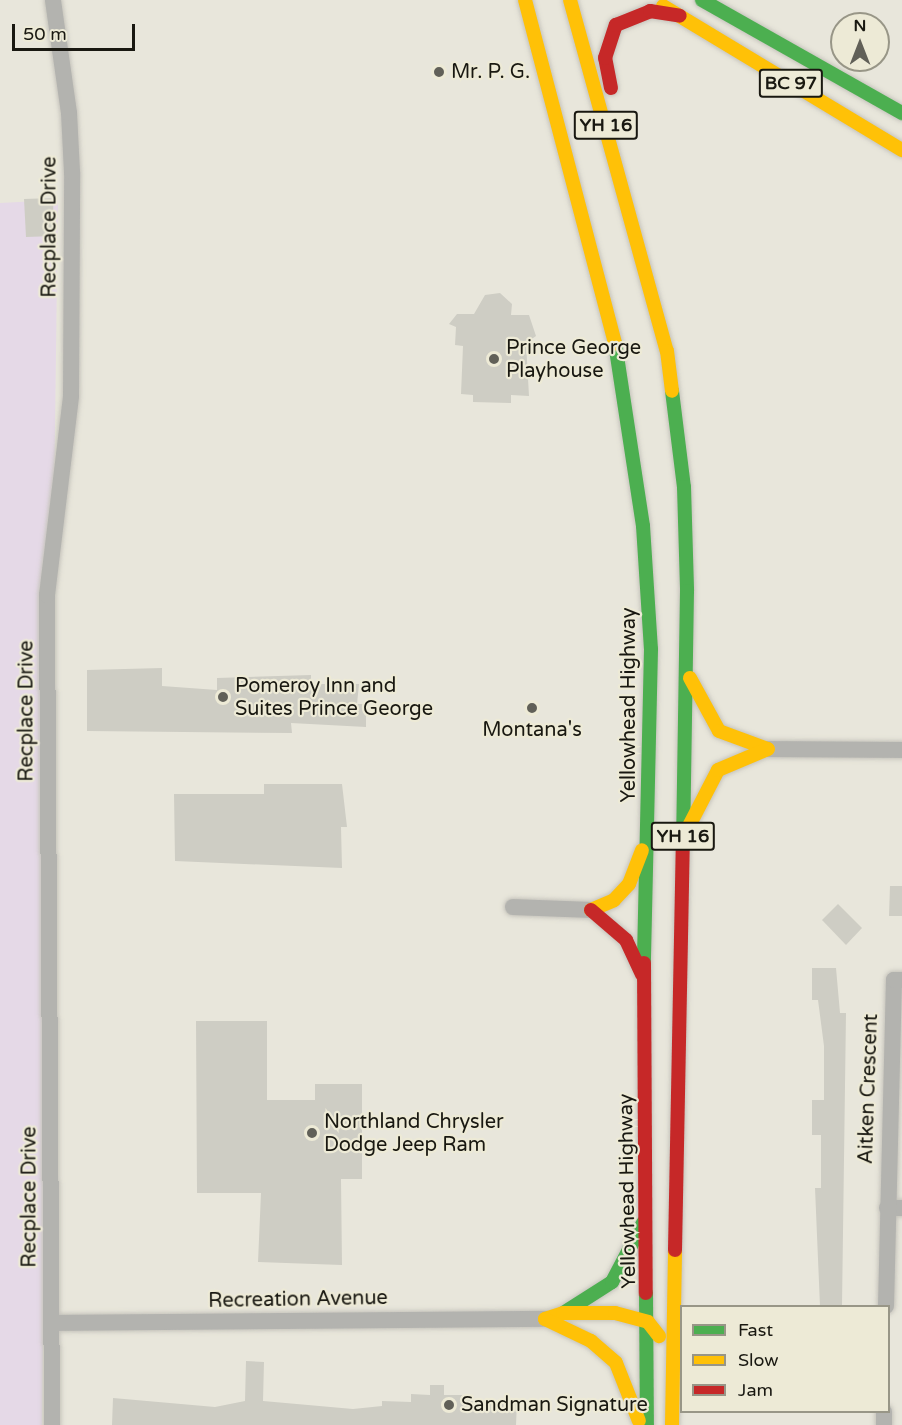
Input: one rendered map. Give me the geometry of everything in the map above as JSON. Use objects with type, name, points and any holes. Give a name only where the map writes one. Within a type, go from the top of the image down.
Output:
[{"type":"highway","points":[[510,0],[537,44]]},
{"type":"highway","name":"Yellowhead Highway","points":[[525,0],[613,327],[634,448],[651,649],[644,978],[649,1209],[647,1425]]},
{"type":"highway","name":"YH 16","points":[[570,0],[642,250],[676,412],[687,539],[672,1425]]},
{"type":"highway","name":"BC 97","points":[[651,0],[902,150]]},
{"type":"highway","name":"BC 97","points":[[702,0],[902,113]]},
{"type":"highway","points":[[642,250],[607,47],[616,25],[635,14],[680,16]]},
{"type":"highway","points":[[685,665],[700,706],[719,731],[768,749]]},
{"type":"highway","points":[[683,843],[712,777],[734,761],[768,749]]},
{"type":"highway","points":[[644,978],[626,940],[591,910],[614,900],[629,884],[648,833]]},
{"type":"highway","points":[[545,1318],[563,1312],[601,1291],[623,1270],[649,1209]]},
{"type":"highway","points":[[563,1312],[615,1312],[648,1322],[660,1338],[672,1408]]},
{"type":"highway","points":[[545,1318],[591,1341],[616,1363],[640,1425]]},
{"type":"street","name":"Recplace Drive","points":[[52,1425],[47,595],[71,396],[72,172],[53,0]]},
{"type":"street","points":[[768,749],[902,750]]},
{"type":"street","points":[[513,907],[591,910]]},
{"type":"street","name":"Aitken Crescent","points":[[894,1208],[894,980],[902,980]]},
{"type":"street","points":[[885,1305],[894,1208]]},
{"type":"street","name":"Recreation Avenue","points":[[52,1323],[545,1318]]},
{"type":"shaded area","points":[[58,200],[42,1425],[0,1425],[0,203]]},
{"type":"building","points":[[53,198],[54,236],[26,237],[24,199]]},
{"type":"building","name":"Prince George Playhouse","points":[[500,293],[512,304],[511,315],[529,315],[536,336],[526,343],[529,396],[511,395],[511,403],[473,402],[473,395],[461,394],[463,346],[455,345],[456,327],[449,324],[457,314],[474,314],[485,295]]},
{"type":"building","name":"Pomeroy Inn and Suites Prince George","points":[[162,668],[162,686],[217,690],[217,678],[311,675],[311,684],[359,684],[357,704],[366,704],[366,727],[291,723],[292,733],[87,731],[87,670]]},
{"type":"building","points":[[264,784],[342,784],[347,827],[341,827],[342,868],[175,861],[174,794],[264,794]]},
{"type":"building","points":[[890,886],[902,886],[902,916],[889,916]]},
{"type":"building","points":[[838,904],[862,928],[846,945],[822,920]]},
{"type":"building","points":[[812,968],[836,968],[840,1013],[846,1013],[842,1305],[820,1305],[815,1188],[821,1188],[821,1135],[812,1135],[812,1100],[824,1100],[824,1046],[818,1000],[812,1000]]},
{"type":"building","points":[[196,1021],[267,1021],[267,1100],[315,1100],[315,1084],[362,1084],[362,1179],[341,1179],[342,1265],[258,1262],[261,1193],[197,1193]]},
{"type":"building","name":"Sandman Signature","points":[[246,1361],[264,1362],[263,1401],[353,1409],[382,1406],[382,1401],[411,1402],[411,1394],[430,1395],[430,1385],[444,1385],[444,1395],[470,1395],[470,1401],[517,1402],[516,1425],[112,1425],[113,1398],[215,1407],[245,1401]]},
{"type":"traffic: fast","points":[[702,0],[902,113]]},
{"type":"traffic: fast","points":[[615,343],[643,526],[651,649],[644,963]]},
{"type":"traffic: fast","points":[[672,391],[684,487],[687,591],[683,835]]},
{"type":"traffic: fast","points":[[565,1312],[612,1282],[643,1223]]},
{"type":"traffic: fast","points":[[646,1293],[647,1425]]},
{"type":"traffic: slow","points":[[525,0],[615,343]]},
{"type":"traffic: slow","points":[[570,0],[667,351],[672,391]]},
{"type":"traffic: slow","points":[[663,6],[902,150]]},
{"type":"traffic: slow","points":[[690,678],[719,731],[768,749]]},
{"type":"traffic: slow","points":[[689,826],[718,770],[768,749]]},
{"type":"traffic: slow","points":[[591,910],[614,900],[629,884],[642,850]]},
{"type":"traffic: slow","points":[[672,1425],[675,1250]]},
{"type":"traffic: slow","points":[[545,1319],[563,1313],[615,1313],[648,1322],[659,1336]]},
{"type":"traffic: slow","points":[[545,1319],[591,1341],[616,1363],[639,1421]]},
{"type":"traffic: jam","points":[[611,88],[605,58],[616,25],[650,11],[680,16]]},
{"type":"traffic: jam","points":[[675,1250],[683,835]]},
{"type":"traffic: jam","points":[[591,910],[626,940],[642,974]]},
{"type":"traffic: jam","points":[[644,963],[646,1293]]},
{"type":"place","name":"Mr. P. G.","points":[[439,72]]},
{"type":"place","name":"Prince George Playhouse","points":[[494,359]]},
{"type":"place","name":"Pomeroy Inn and Suites Prince George","points":[[223,697]]},
{"type":"place","name":"Montana's","points":[[532,708]]},
{"type":"place","name":"Northland Chrysler Dodge Jeep Ram","points":[[312,1133]]},
{"type":"place","name":"Sandman Signature","points":[[449,1405]]}]
